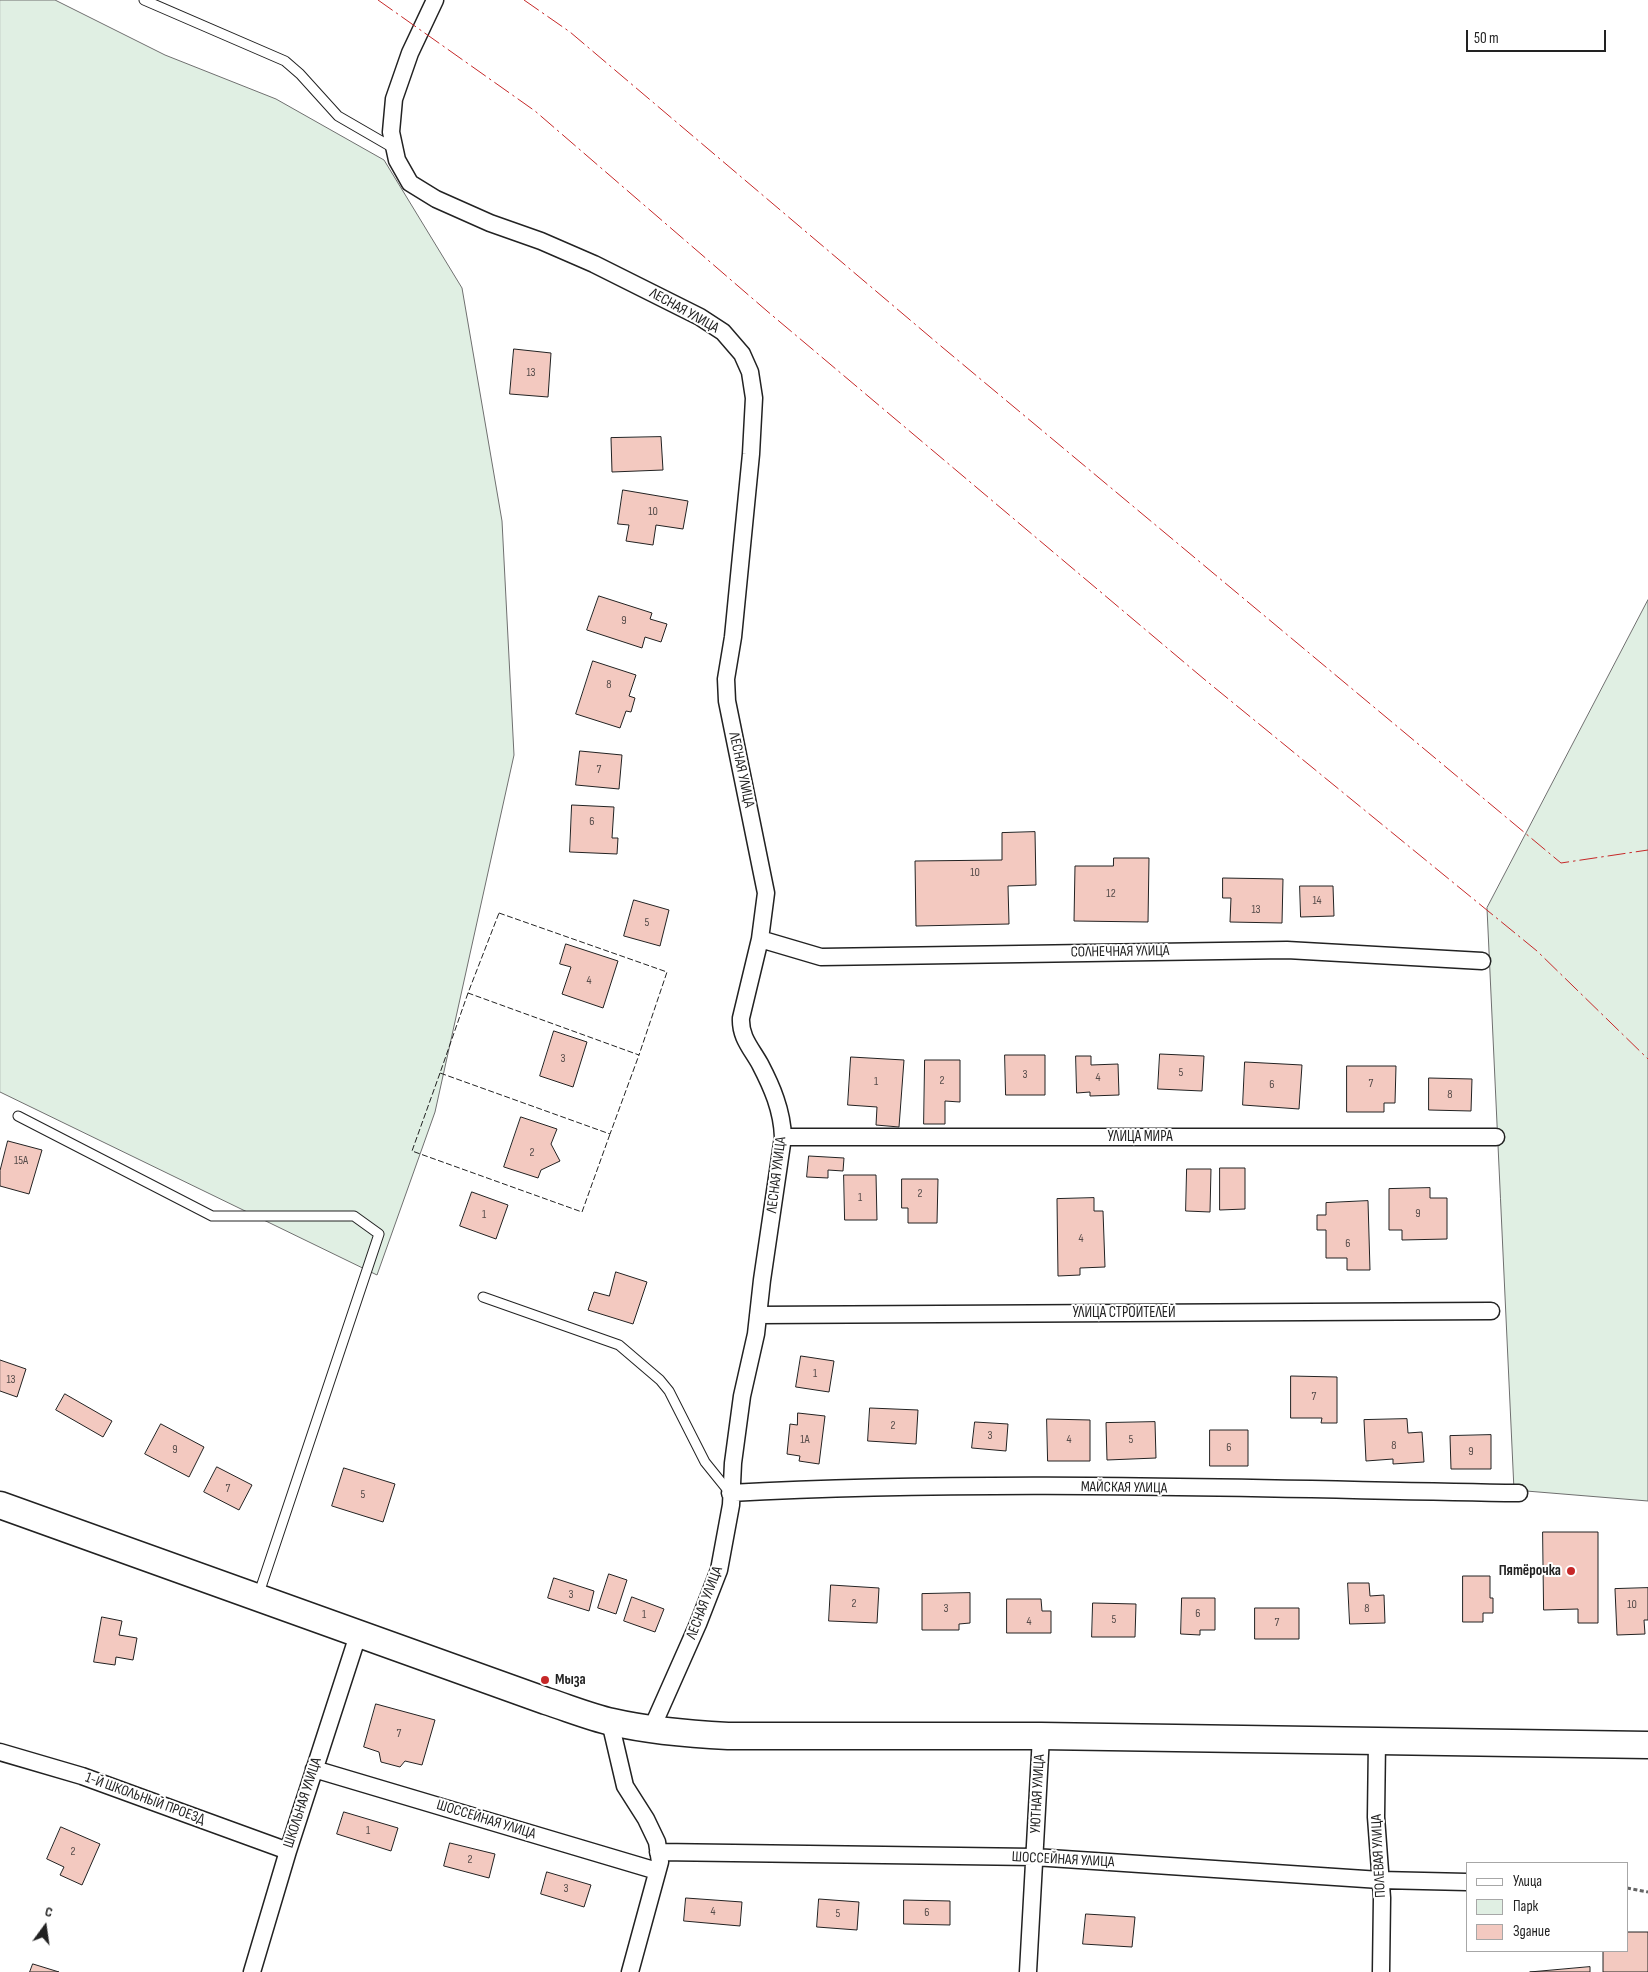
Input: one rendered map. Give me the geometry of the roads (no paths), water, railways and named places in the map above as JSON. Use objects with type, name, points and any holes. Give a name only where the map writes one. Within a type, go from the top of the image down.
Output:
[{"type":"main road","points":[[0,1505],[546,1701],[610,1722],[651,1730],[728,1736],[1041,1736],[1648,1745]]},
{"type":"street","name":"ЛЕСНАЯ УЛИЦА","points":[[435,0],[410,53],[394,99],[391,132],[397,160],[410,183],[436,199],[490,223],[541,241],[594,264],[700,317],[722,332],[742,354],[750,372],[754,398],[751,454],[733,638],[726,679],[726,694],[766,893],[760,938],[740,1027],[748,1047],[759,1062],[776,1099],[782,1123],[783,1137],[756,1334],[742,1396],[730,1493],[731,1505],[720,1570],[651,1730]]},
{"type":"street","name":"СОЛНЕЧНАЯ УЛИЦА","points":[[760,938],[821,957],[1287,950],[1482,961]]},
{"type":"street","name":"УЛИЦА МИРА","points":[[783,1137],[1496,1137]]},
{"type":"street","name":"УЛИЦА СТРОИТЕЛЕЙ","points":[[758,1315],[1491,1311]]},
{"type":"street","name":"МАЙСКАЯ УЛИЦА","points":[[730,1493],[864,1487],[1008,1486],[1518,1493]]},
{"type":"street","name":"ШКОЛЬНАЯ УЛИЦА","points":[[252,1972],[288,1851],[358,1635]]},
{"type":"street","points":[[610,1722],[625,1786],[646,1819],[657,1842],[660,1862],[630,1972]]},
{"type":"street","name":"УЮТНАЯ УЛИЦА","points":[[1028,1972],[1041,1736]]},
{"type":"street","name":"ПОЛЕВАЯ УЛИЦА","points":[[1377,1740],[1376,1817],[1380,1880],[1381,1972]]},
{"type":"street","name":"1-Й ШКОЛЬНЫЙ ПРОЕЗД","points":[[0,1752],[82,1776],[288,1851]]},
{"type":"street","name":"ШОССЕЙНАЯ УЛИЦА","points":[[314,1769],[657,1871]]},
{"type":"street","name":"ШОССЕЙНАЯ УЛИЦА","points":[[658,1852],[1034,1857],[1380,1880],[1466,1882]]},
{"type":"lane","points":[[144,0],[285,61],[300,74],[338,116],[395,149]]},
{"type":"lane","points":[[18,1116],[212,1216],[354,1216],[379,1234],[257,1598]]},
{"type":"lane","points":[[483,1297],[619,1345],[660,1380],[669,1391],[705,1462],[730,1493]]},
{"type":"place","name":"Пятёрочка","points":[[1571,1571]]},
{"type":"place","name":"Мыза","points":[[545,1680]]}]
